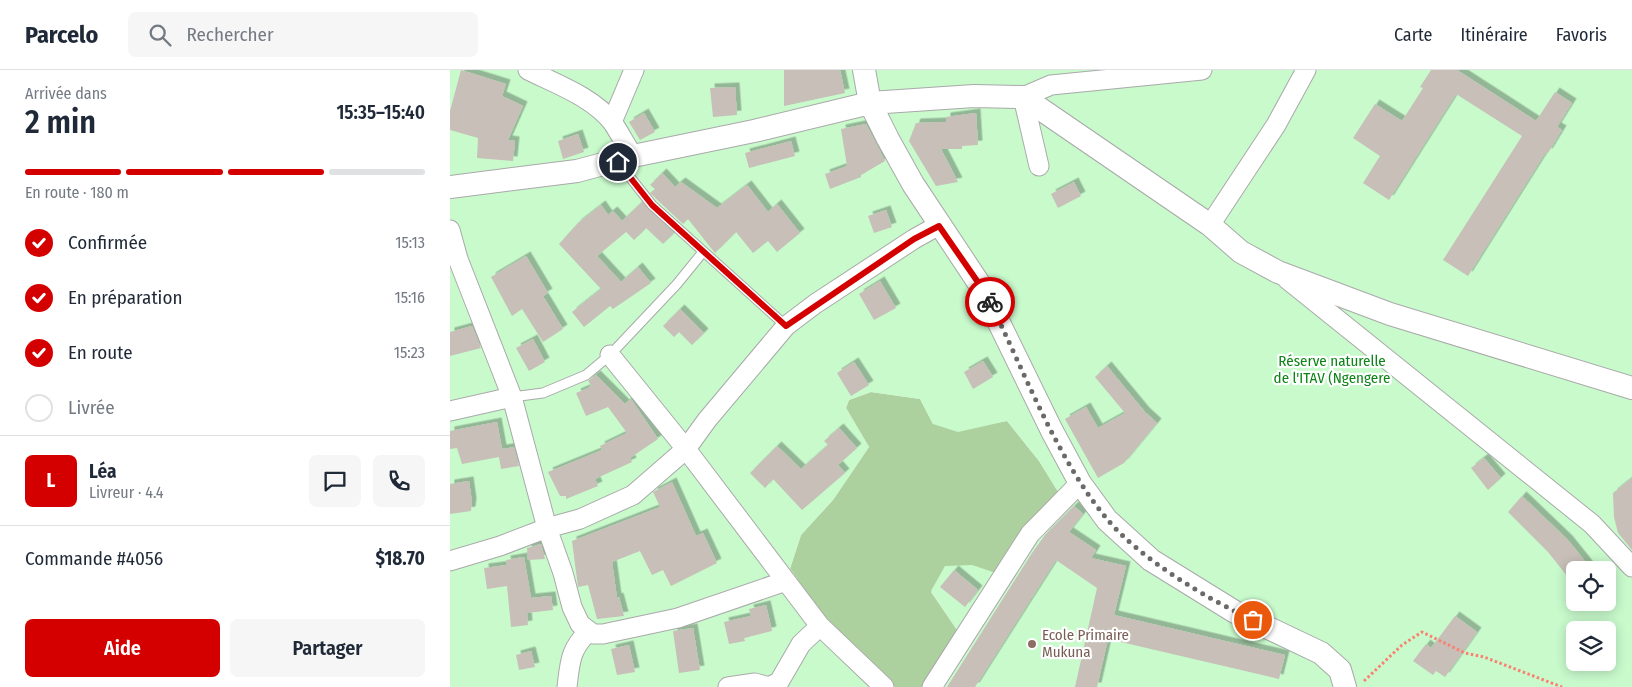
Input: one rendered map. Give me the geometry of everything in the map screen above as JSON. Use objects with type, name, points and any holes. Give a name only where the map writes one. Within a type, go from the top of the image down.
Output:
[{"type":"street","points":[[528,70],[572,91],[612,122],[625,159]]},
{"type":"street","points":[[612,122],[634,70]]},
{"type":"street","points":[[864,70],[870,103],[913,184],[939,226],[982,288],[1052,431],[1080,483],[1107,520],[1150,560],[1235,612],[1322,653],[1340,670],[1345,687]]},
{"type":"street","points":[[450,187],[568,173],[870,103],[974,96],[1023,97],[1051,85],[1099,75],[1202,70]]},
{"type":"street","points":[[1210,225],[1276,125],[1306,70]]},
{"type":"street","points":[[1023,97],[1210,225],[1242,252],[1278,272],[1390,314],[1632,388]]},
{"type":"street","points":[[1023,97],[1040,166]]},
{"type":"street","points":[[450,561],[500,546],[547,528],[580,519],[633,495],[686,449],[707,420],[786,326],[914,239],[939,226]]},
{"type":"street","points":[[450,230],[458,259],[512,397],[547,528],[563,573],[572,607],[580,624],[593,634],[603,634],[678,618],[786,581]]},
{"type":"street","points":[[1278,272],[1456,417],[1592,524],[1632,567]]},
{"type":"street","points":[[610,355],[686,449],[820,626],[884,687]]},
{"type":"street","points":[[450,411],[512,397]]},
{"type":"street","points":[[932,687],[1030,534],[1080,483]]},
{"type":"street","points":[[728,687],[755,683],[769,687],[779,682],[802,644],[820,626]]},
{"type":"street","points":[[567,687],[570,658],[578,642],[589,631]]},
{"type":"lane","points":[[625,159],[652,205],[786,326]]},
{"type":"lane","points":[[512,397],[542,393],[586,375],[610,355],[677,284],[703,252]]},
{"type":"path","points":[[1358,687],[1382,662],[1422,632],[1465,653],[1494,660],[1562,687]]},
{"type":"green space","name":"Réserve naturelle de l'ITAV (Ngengere","points":[[450,70],[1632,70],[1632,687],[922,687],[957,630],[931,591],[945,566],[972,565],[996,573],[1060,495],[1039,461],[1007,421],[958,432],[933,424],[920,399],[871,392],[849,400],[846,408],[869,447],[833,500],[801,535],[790,568],[838,632],[895,687],[450,687]]},
{"type":"green space","points":[[871,392],[920,399],[933,424],[988,424],[1007,421],[1039,461],[1060,495],[996,573],[931,592],[957,630],[922,687],[895,687],[865,662],[822,615],[790,569],[801,535],[833,500],[869,447],[846,408],[849,400]]},
{"type":"building","points":[[461,70],[506,84],[502,96],[523,106],[508,140],[515,141],[513,161],[477,158],[478,138],[450,130],[450,111]]},
{"type":"building","points":[[784,70],[840,70],[845,93],[784,106]]},
{"type":"building","points":[[1431,70],[1457,70],[1536,121],[1555,92],[1572,103],[1557,127],[1562,130],[1548,153],[1546,152],[1468,276],[1443,260],[1522,136],[1456,94],[1389,200],[1363,183],[1380,156],[1353,138],[1375,104],[1402,121],[1423,88],[1420,87]]},
{"type":"building","points":[[735,87],[737,115],[713,117],[710,88]]},
{"type":"building","points":[[644,113],[655,132],[640,140],[629,122]]},
{"type":"building","points":[[976,113],[978,145],[962,146],[962,149],[941,149],[958,182],[936,186],[909,141],[916,123],[946,122],[946,117]]},
{"type":"building","points":[[866,124],[885,161],[861,175],[861,177],[830,189],[825,174],[847,166],[841,129]]},
{"type":"building","points":[[578,134],[584,152],[563,159],[558,141]]},
{"type":"building","points":[[791,141],[795,156],[749,168],[745,153]]},
{"type":"building","points":[[662,173],[675,187],[681,182],[717,208],[747,185],[768,212],[777,204],[800,233],[777,252],[768,241],[753,253],[736,232],[715,253],[688,219],[683,224],[650,193],[655,189],[650,185]]},
{"type":"building","points":[[1074,182],[1081,196],[1058,208],[1051,194]]},
{"type":"building","points":[[642,202],[674,233],[663,244],[646,228],[634,240],[626,232],[597,256],[621,282],[638,267],[651,283],[613,309],[610,306],[584,327],[572,312],[601,289],[559,244],[578,223],[601,205],[608,215],[613,211],[622,221]]},
{"type":"building","points":[[886,210],[892,227],[874,233],[868,216]]},
{"type":"building","points":[[526,256],[548,293],[543,296],[563,329],[543,342],[522,309],[512,316],[491,277]]},
{"type":"building","points":[[880,281],[896,308],[874,320],[859,294]]},
{"type":"building","points":[[680,309],[704,333],[692,345],[679,332],[674,337],[663,326]]},
{"type":"building","points":[[472,326],[481,348],[450,356],[450,332]]},
{"type":"building","points":[[533,339],[545,362],[529,371],[516,348]]},
{"type":"building","points":[[983,361],[993,377],[973,389],[964,372]]},
{"type":"building","points":[[854,362],[869,385],[851,396],[837,373]]},
{"type":"building","points":[[1107,366],[1145,412],[1157,423],[1124,463],[1098,478],[1065,419],[1086,407],[1098,428],[1125,413],[1095,377]]},
{"type":"building","points":[[596,375],[625,404],[631,399],[658,439],[630,458],[632,462],[595,479],[598,486],[566,499],[566,496],[560,496],[548,472],[602,450],[600,446],[627,433],[608,407],[586,416],[576,393],[588,388],[591,385],[588,381]]},
{"type":"building","points":[[497,422],[502,449],[514,447],[519,466],[501,469],[499,457],[462,464],[457,448],[450,449],[450,431]]},
{"type":"building","points":[[839,428],[857,448],[838,465],[845,473],[802,510],[773,479],[765,488],[750,473],[777,446],[801,469],[828,445],[824,441]]},
{"type":"building","points":[[1484,458],[1501,478],[1488,490],[1471,468]]},
{"type":"building","points":[[1632,478],[1632,550],[1618,533],[1614,517],[1613,493]]},
{"type":"building","points":[[469,481],[472,502],[471,511],[450,514],[450,484]]},
{"type":"building","points":[[672,482],[696,536],[703,533],[717,563],[671,586],[663,570],[652,575],[640,551],[612,562],[617,598],[619,597],[624,616],[597,619],[588,585],[578,587],[572,541],[660,507],[653,492]]},
{"type":"building","points":[[1522,496],[1568,540],[1585,561],[1566,561],[1566,575],[1548,552],[1508,512]]},
{"type":"building","points":[[1074,506],[1083,514],[1069,532],[1096,550],[1091,558],[1126,566],[1114,615],[1285,655],[1279,679],[1108,639],[1097,687],[1075,687],[1097,588],[1056,560],[975,687],[947,687],[1032,553],[1045,535]]},
{"type":"building","points":[[541,544],[545,559],[528,560],[527,548]]},
{"type":"building","points":[[524,557],[531,598],[551,596],[553,610],[527,613],[528,625],[511,627],[507,586],[487,589],[484,568],[507,565],[506,560]]},
{"type":"building","points":[[954,570],[978,590],[965,607],[940,587]]},
{"type":"building","points":[[766,605],[772,631],[744,638],[745,641],[729,644],[724,622],[751,616],[749,609]]},
{"type":"building","points":[[1455,616],[1477,632],[1445,677],[1436,671],[1433,675],[1413,661],[1426,644],[1431,648]]},
{"type":"building","points":[[693,628],[700,670],[679,673],[673,631]]},
{"type":"building","points":[[629,645],[635,672],[617,675],[611,649]]},
{"type":"building","points":[[531,651],[535,667],[519,670],[516,655]]},
{"type":"way so far","points":[[990,302],[1052,431],[1080,483],[1107,520],[1150,560],[1235,612],[1253,620]]},
{"type":"place","name":"Ecole Primaire Mukuna","points":[[1032,644]]},
{"type":"route","points":[[618,162],[652,205],[786,326],[914,239],[939,226],[990,302]]}]
